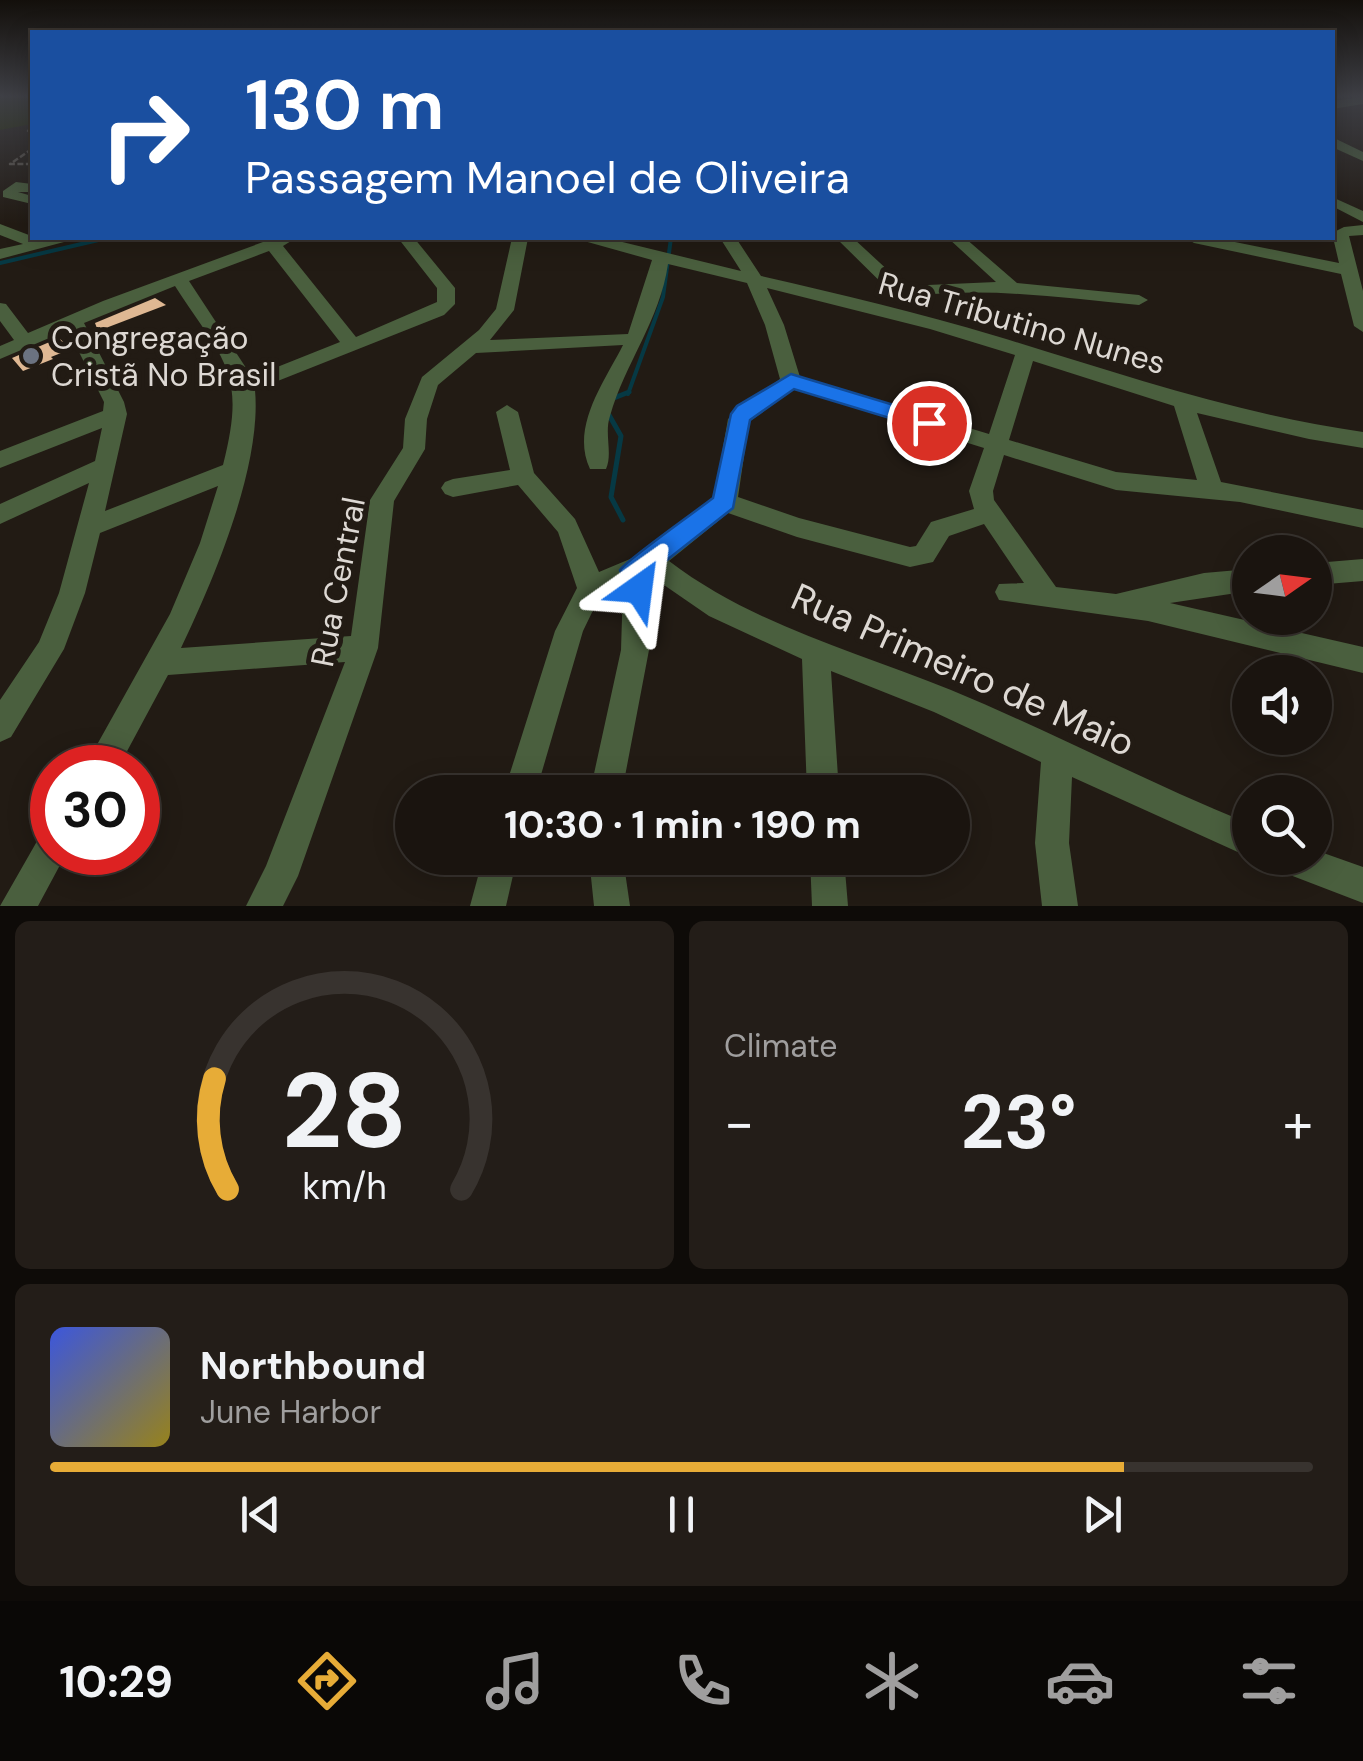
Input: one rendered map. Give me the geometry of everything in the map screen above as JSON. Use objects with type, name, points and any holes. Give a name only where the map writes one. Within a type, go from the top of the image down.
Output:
[{"type":"street","points":[[1335,143],[1363,157]]},
{"type":"street","points":[[1335,157],[1363,170]]},
{"type":"street","points":[[24,187],[9,196],[30,200]]},
{"type":"street","points":[[1335,201],[1363,217]]},
{"type":"street","points":[[0,229],[38,244]]},
{"type":"street","points":[[1363,230],[1340,234],[1363,326]]},
{"type":"street","points":[[0,254],[60,240]]},
{"type":"street","points":[[0,353],[73,320],[280,240],[353,346]]},
{"type":"street","points":[[246,386],[426,317],[446,304],[446,288],[408,240]]},
{"type":"street","name":"Rua Central","points":[[264,906],[300,825],[364,648],[382,500],[414,449],[416,419],[430,382],[506,310],[520,240]]},
{"type":"street","name":"Rua Tributino Nunes","points":[[597,240],[754,283],[934,325],[1296,431],[1363,440]]},
{"type":"street","points":[[729,240],[754,283],[783,350],[791,381]]},
{"type":"street","points":[[846,240],[934,325]]},
{"type":"street","points":[[958,240],[1010,285]]},
{"type":"street","points":[[1220,240],[1347,270]]},
{"type":"street","points":[[598,463],[597,413],[635,340],[668,260]]},
{"type":"street","points":[[113,745],[197,592],[244,424],[246,386],[178,278]]},
{"type":"street","points":[[901,292],[939,286],[1010,285],[1139,300]]},
{"type":"street","points":[[0,308],[24,341]]},
{"type":"street","points":[[0,727],[50,648],[90,527],[116,414],[108,389],[73,320]]},
{"type":"street","points":[[470,347],[635,340]]},
{"type":"street","points":[[1026,352],[981,490],[988,514],[1046,594]]},
{"type":"street","points":[[525,775],[569,631],[590,588],[642,566],[725,502],[739,419],[744,411],[791,381],[1140,486],[1211,489],[1363,519]]},
{"type":"street","points":[[1183,401],[1211,489]]},
{"type":"street","points":[[506,412],[522,476],[566,520],[576,538],[590,588]]},
{"type":"street","points":[[0,460],[116,414]]},
{"type":"street","points":[[0,515],[104,466]]},
{"type":"street","points":[[90,527],[234,470]]},
{"type":"street","points":[[453,488],[522,476]]},
{"type":"street","points":[[725,502],[796,527],[919,558],[928,552],[936,532],[988,514]]},
{"type":"street","points":[[608,775],[638,632],[642,566]]},
{"type":"street","name":"Rua Primeiro de Maio","points":[[642,566],[736,617],[816,654],[942,701],[1232,834]]},
{"type":"street","points":[[1332,573],[1363,570]]},
{"type":"street","points":[[1113,604],[1232,582]]},
{"type":"street","points":[[1008,592],[1113,604],[1363,660]]},
{"type":"street","points":[[162,662],[364,648]]},
{"type":"street","points":[[816,654],[822,775]]},
{"type":"street","points":[[1057,757],[1052,843],[1060,906]]},
{"type":"street","points":[[1332,874],[1363,885]]},
{"type":"street","points":[[18,906],[36,875]]},
{"type":"street","points":[[488,906],[496,875]]},
{"type":"street","points":[[608,875],[612,906]]},
{"type":"street","points":[[828,875],[830,906]]},
{"type":"path","points":[[30,151],[10,164],[30,164]]},
{"type":"building","points":[[155,298],[166,305],[98,331],[95,323]]},
{"type":"building","name":"Congregação Cristã No Brasil","points":[[59,338],[71,349],[53,359],[23,371],[12,358]]},
{"type":"waterway","points":[[0,263],[98,240]]},
{"type":"waterway","points":[[629,392],[663,297],[671,240]]},
{"type":"waterway","points":[[609,400],[629,392]]},
{"type":"waterway","points":[[609,415],[621,436],[611,497],[623,520]]},
{"type":"place","name":"Congregação Cristã No Brasil","points":[[31,356]]},
{"type":"route","points":[[639,589],[634,570],[725,502],[739,419],[744,411],[791,381],[929,423]]}]
